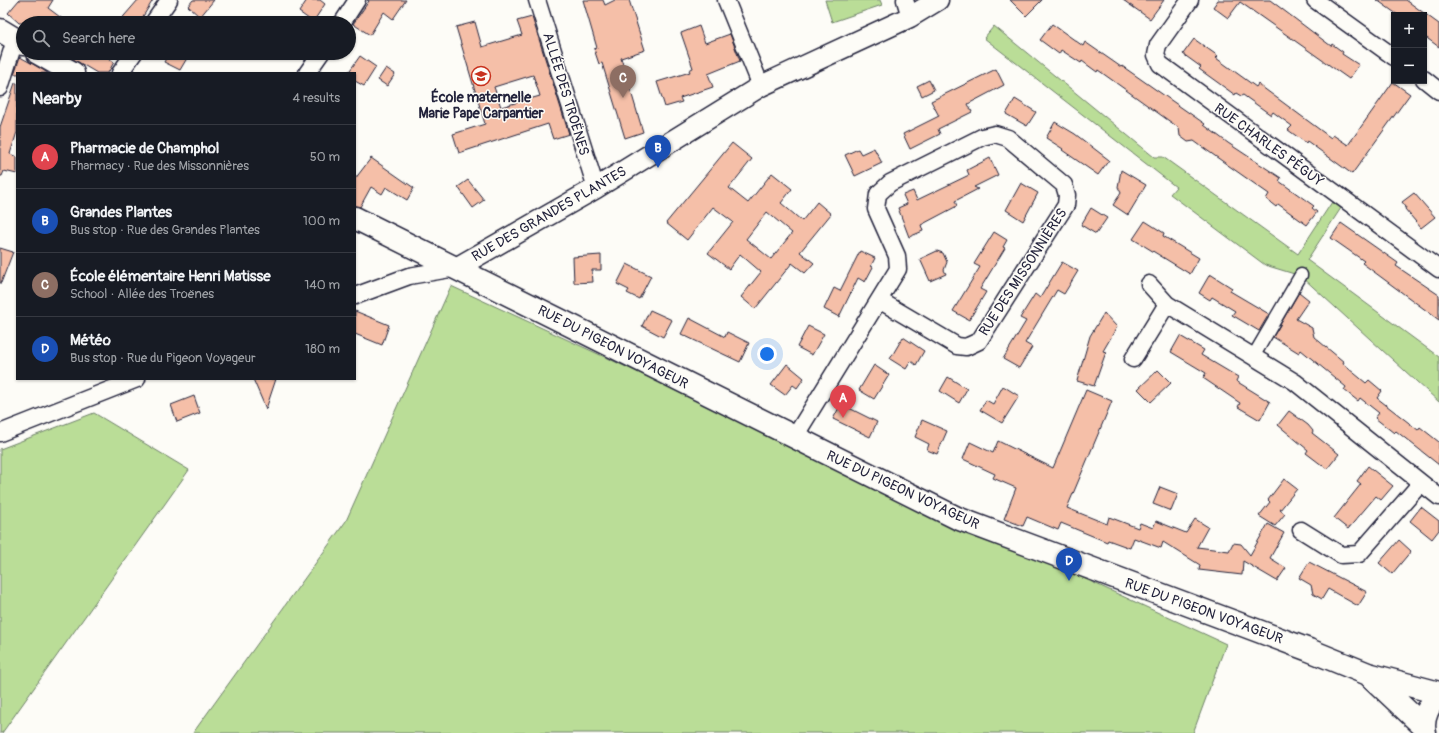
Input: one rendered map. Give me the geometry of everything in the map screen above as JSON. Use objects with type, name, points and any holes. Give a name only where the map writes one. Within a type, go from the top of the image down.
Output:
[{"type":"main road","points":[[50,60],[71,72]]},
{"type":"main road","name":"RUE DU PIGEON VOYAGEUR","points":[[356,218],[794,438],[926,501],[957,518],[1309,650],[1368,674],[1439,693]]},
{"type":"main road","name":"RUE DU PIGEON VOYAGEUR","points":[[1368,674],[1424,730]]},
{"type":"main road","points":[[1424,730],[1428,708],[1439,693]]},
{"type":"street","points":[[159,16],[169,0]]},
{"type":"street","points":[[347,16],[358,0]]},
{"type":"street","name":"ALLÉE DES TROËNES","points":[[537,0],[596,188]]},
{"type":"street","points":[[726,0],[761,86]]},
{"type":"street","name":"RUE DES GRANDES PLANTES","points":[[456,268],[596,188],[761,86],[908,8],[938,0]]},
{"type":"street","name":"RUE CHARLES PÉGUY","points":[[1190,0],[1158,45],[1156,54],[1160,64],[1439,269]]},
{"type":"street","points":[[1315,0],[1391,55]]},
{"type":"street","points":[[0,88],[13,38]]},
{"type":"street","points":[[121,72],[129,60]]},
{"type":"street","points":[[308,72],[316,60]]},
{"type":"street","points":[[1427,81],[1439,90]]},
{"type":"street","name":"RUE DES MISSONNIÈRES","points":[[794,438],[898,268],[896,256],[876,209],[878,194],[890,184],[982,137],[995,134],[1008,138],[1064,185],[1067,194],[1066,206],[979,341],[966,347],[957,346],[879,300]]},
{"type":"street","points":[[356,296],[409,276],[456,268]]},
{"type":"street","points":[[1253,357],[1301,276]]},
{"type":"street","points":[[1150,284],[1167,304],[1295,382],[1439,497]]},
{"type":"street","points":[[1132,359],[1167,304]]},
{"type":"street","points":[[0,432],[134,380]]},
{"type":"street","points":[[1301,530],[1341,555],[1359,554],[1421,483]]},
{"type":"green space","points":[[825,0],[880,0],[882,5],[832,22]]},
{"type":"green space","points":[[994,26],[1154,157],[1163,157],[1298,254],[1332,202],[1341,208],[1307,260],[1439,357],[1439,402],[1301,276],[1265,265],[1170,194],[1176,187],[984,38]]},
{"type":"green space","points":[[451,286],[1226,644],[1193,733],[193,733],[346,521]]},
{"type":"green space","points":[[94,413],[189,470],[2,733],[0,733],[0,449]]},
{"type":"building","points":[[19,0],[53,0],[48,8],[59,16],[16,16],[16,20],[8,13]]},
{"type":"building","points":[[138,0],[153,0],[143,16],[124,16]]},
{"type":"building","points":[[193,0],[214,0],[201,16],[188,6]]},
{"type":"building","points":[[307,0],[320,0],[325,4],[317,16],[305,16],[299,12]]},
{"type":"building","points":[[367,0],[406,0],[393,19],[384,12],[370,35],[356,26],[356,20],[369,1]]},
{"type":"building","points":[[583,0],[603,0],[605,5],[615,0],[629,0],[645,50],[621,58],[643,132],[625,138],[602,63],[599,64],[594,49],[597,48]]},
{"type":"building","points":[[1010,0],[1042,0],[1026,16]]},
{"type":"building","points":[[1123,0],[1164,0],[1150,19]]},
{"type":"building","points":[[1218,0],[1270,0],[1359,65],[1349,79],[1240,2],[1228,18],[1213,7]]},
{"type":"building","points":[[1377,0],[1406,0],[1422,12],[1394,12]]},
{"type":"building","points":[[1427,15],[1439,24],[1439,47],[1427,38]]},
{"type":"building","points":[[532,17],[569,134],[553,139],[548,124],[459,153],[453,134],[485,124],[456,27],[475,22],[482,47],[522,35],[517,21]],"holes":[[[533,75],[540,96],[501,107],[494,87]]]},
{"type":"building","points":[[1052,24],[1083,46],[1085,42],[1121,67],[1122,66],[1205,124],[1204,125],[1228,143],[1281,178],[1279,181],[1314,206],[1312,208],[1317,212],[1307,225],[1278,204],[1276,207],[1266,199],[1269,194],[1194,141],[1188,142],[1180,136],[1179,128],[1098,70],[1097,72],[1082,61],[1081,63],[1061,50],[1059,54],[1040,40]]},
{"type":"building","points":[[699,26],[705,43],[730,34],[740,61],[708,74],[713,87],[680,98],[682,102],[665,107],[657,82],[690,72],[689,70],[693,68],[681,33]]},
{"type":"building","points":[[1194,39],[1218,56],[1216,58],[1256,87],[1258,84],[1331,138],[1333,135],[1348,145],[1392,84],[1396,84],[1410,94],[1352,174],[1307,141],[1306,143],[1288,130],[1292,126],[1273,112],[1271,115],[1243,95],[1241,96],[1236,93],[1235,95],[1199,69],[1201,67],[1183,54]]},
{"type":"building","points":[[360,56],[376,67],[364,86],[356,82],[356,72],[349,72]]},
{"type":"building","points":[[19,60],[26,60],[46,72],[16,72],[16,74],[14,74]]},
{"type":"building","points":[[75,60],[111,60],[114,62],[109,72],[95,72]]},
{"type":"building","points":[[165,60],[186,60],[180,70],[164,62]]},
{"type":"building","points":[[386,68],[395,74],[387,86],[378,80]]},
{"type":"building","points":[[996,69],[1004,85],[968,104],[972,112],[938,129],[940,134],[910,149],[903,134],[939,116],[931,101]]},
{"type":"building","points":[[929,80],[934,90],[922,96],[917,86]]},
{"type":"building","points":[[16,83],[16,135],[10,154],[16,157],[16,174],[4,171],[2,176],[0,176],[0,127]]},
{"type":"building","points":[[1015,99],[1036,112],[1027,126],[1006,114]]},
{"type":"building","points":[[1055,122],[1075,134],[1109,160],[1098,175],[1046,138]]},
{"type":"building","points":[[732,143],[752,159],[729,188],[748,203],[772,173],[792,189],[781,203],[802,221],[817,202],[831,214],[800,252],[814,263],[805,273],[792,263],[755,309],[741,297],[761,272],[740,254],[729,269],[708,253],[733,222],[713,207],[687,240],[666,223]],"holes":[[[767,212],[792,233],[771,259],[746,239]]]},
{"type":"building","points":[[874,148],[882,163],[855,176],[845,155],[858,149],[861,154]]},
{"type":"building","points":[[371,158],[414,188],[407,200],[386,187],[382,194],[371,187],[360,207],[356,206],[356,178]]},
{"type":"building","points":[[990,158],[998,175],[974,187],[978,189],[955,201],[957,206],[921,225],[923,231],[909,237],[898,208],[907,204],[903,195],[913,191],[917,200],[969,175],[967,170]]},
{"type":"building","points":[[1121,170],[1146,185],[1128,215],[1113,205],[1121,193],[1118,187]]},
{"type":"building","points":[[468,180],[484,200],[473,208],[458,187]]},
{"type":"building","points":[[1021,183],[1038,193],[1023,221],[1006,210]]},
{"type":"building","points":[[1414,193],[1435,217],[1421,228],[1405,209],[1406,207],[1402,202]]},
{"type":"building","points":[[1091,208],[1107,218],[1096,234],[1081,225]]},
{"type":"building","points":[[1145,221],[1164,233],[1163,236],[1199,258],[1190,274],[1133,239]]},
{"type":"building","points":[[1341,223],[1398,263],[1396,266],[1439,295],[1439,320],[1362,263],[1364,261],[1331,238]]},
{"type":"building","points":[[994,232],[1007,240],[1003,247],[1005,248],[980,289],[986,292],[969,320],[953,311],[980,267],[974,264]]},
{"type":"building","points":[[0,248],[13,252],[1,283],[0,283]]},
{"type":"building","points":[[860,251],[875,258],[871,266],[873,267],[865,282],[858,278],[839,317],[824,309],[834,288],[840,291]]},
{"type":"building","points":[[937,251],[943,253],[947,262],[944,270],[946,274],[930,281],[920,259]]},
{"type":"building","points":[[601,255],[601,270],[592,270],[593,282],[574,283],[573,257]]},
{"type":"building","points":[[1062,262],[1078,271],[1064,294],[1057,290],[1025,343],[1032,347],[1019,368],[1003,359],[1026,321],[1020,318],[1035,294],[1040,298]]},
{"type":"building","points":[[627,264],[651,276],[639,299],[627,293],[629,290],[617,284]]},
{"type":"building","points":[[1210,274],[1232,288],[1230,291],[1269,314],[1259,331],[1232,315],[1235,311],[1212,297],[1210,300],[1199,293]]},
{"type":"building","points":[[1299,292],[1309,300],[1296,319],[1312,328],[1314,337],[1344,362],[1343,364],[1366,383],[1369,380],[1382,391],[1377,398],[1418,430],[1420,427],[1439,442],[1439,465],[1396,431],[1394,433],[1375,418],[1379,413],[1360,398],[1358,401],[1344,390],[1346,387],[1301,350],[1299,353],[1273,337]]},
{"type":"building","points":[[650,310],[672,320],[663,337],[642,326]]},
{"type":"building","points":[[356,311],[389,325],[382,345],[356,334]]},
{"type":"building","points":[[1104,313],[1117,327],[1103,351],[1106,352],[1094,386],[1077,381],[1090,336]]},
{"type":"building","points":[[689,318],[725,337],[727,332],[749,343],[740,362],[681,334]]},
{"type":"building","points":[[808,326],[824,334],[812,355],[797,347]]},
{"type":"building","points":[[1180,336],[1204,350],[1201,355],[1238,377],[1236,381],[1270,402],[1260,420],[1238,407],[1240,403],[1203,378],[1206,373],[1171,352]]},
{"type":"building","points":[[903,337],[924,351],[916,365],[911,361],[906,369],[890,359]]},
{"type":"building","points":[[787,364],[804,378],[797,388],[793,385],[785,395],[771,385]]},
{"type":"building","points":[[874,365],[889,375],[874,399],[859,390]]},
{"type":"building","points":[[1158,370],[1171,383],[1151,402],[1138,389]]},
{"type":"building","points":[[948,377],[967,389],[959,403],[940,391]]},
{"type":"building","points":[[253,380],[276,380],[266,409]]},
{"type":"building","points":[[1003,386],[1019,396],[1002,423],[980,410],[986,400],[993,404]]},
{"type":"building","points":[[1086,390],[1112,401],[1067,508],[1107,524],[1109,517],[1138,528],[1140,523],[1153,528],[1156,521],[1186,533],[1195,519],[1208,527],[1197,547],[1229,551],[1233,543],[1241,544],[1250,555],[1268,524],[1284,533],[1270,558],[1286,568],[1277,581],[1243,561],[1242,575],[1199,570],[1200,565],[1163,542],[1161,548],[1134,538],[1130,548],[1108,540],[1107,542],[1061,523],[1058,530],[1027,517],[1023,526],[1004,519],[1016,488],[993,478],[995,474],[963,459],[970,442],[993,453],[998,441],[1053,468]]},
{"type":"building","points":[[194,396],[200,413],[177,422],[171,405]]},
{"type":"building","points":[[841,404],[877,422],[870,437],[833,419]]},
{"type":"building","points":[[1289,411],[1308,425],[1313,431],[1312,433],[1339,454],[1327,469],[1306,453],[1308,450],[1278,425]]},
{"type":"building","points":[[922,420],[947,431],[937,454],[927,450],[929,444],[915,437]]},
{"type":"building","points":[[1368,466],[1393,486],[1381,500],[1376,496],[1348,529],[1334,518],[1361,484],[1357,481]]},
{"type":"building","points":[[1284,479],[1297,489],[1280,510],[1285,514],[1275,526],[1259,516],[1270,502],[1268,500]]},
{"type":"building","points":[[1160,487],[1178,494],[1171,511],[1153,504]]},
{"type":"building","points":[[1421,507],[1439,521],[1439,530],[1432,539],[1410,521]]},
{"type":"building","points":[[1399,540],[1411,551],[1392,574],[1379,563]]},
{"type":"building","points":[[1309,562],[1367,592],[1358,606],[1328,589],[1322,599],[1313,594],[1311,585],[1299,578]]},
{"type":"place","name":"École maternelle Marie Pape Carpantier","points":[[481,76]]},
{"type":"place","name":"École élémentaire Henri Matisse","points":[[623,98]]},
{"type":"place","name":"Grandes Plantes","points":[[658,168]]},
{"type":"place","name":"Pharmacie de Champhol","points":[[843,418]]},
{"type":"place","name":"Météo","points":[[1069,581]]}]
